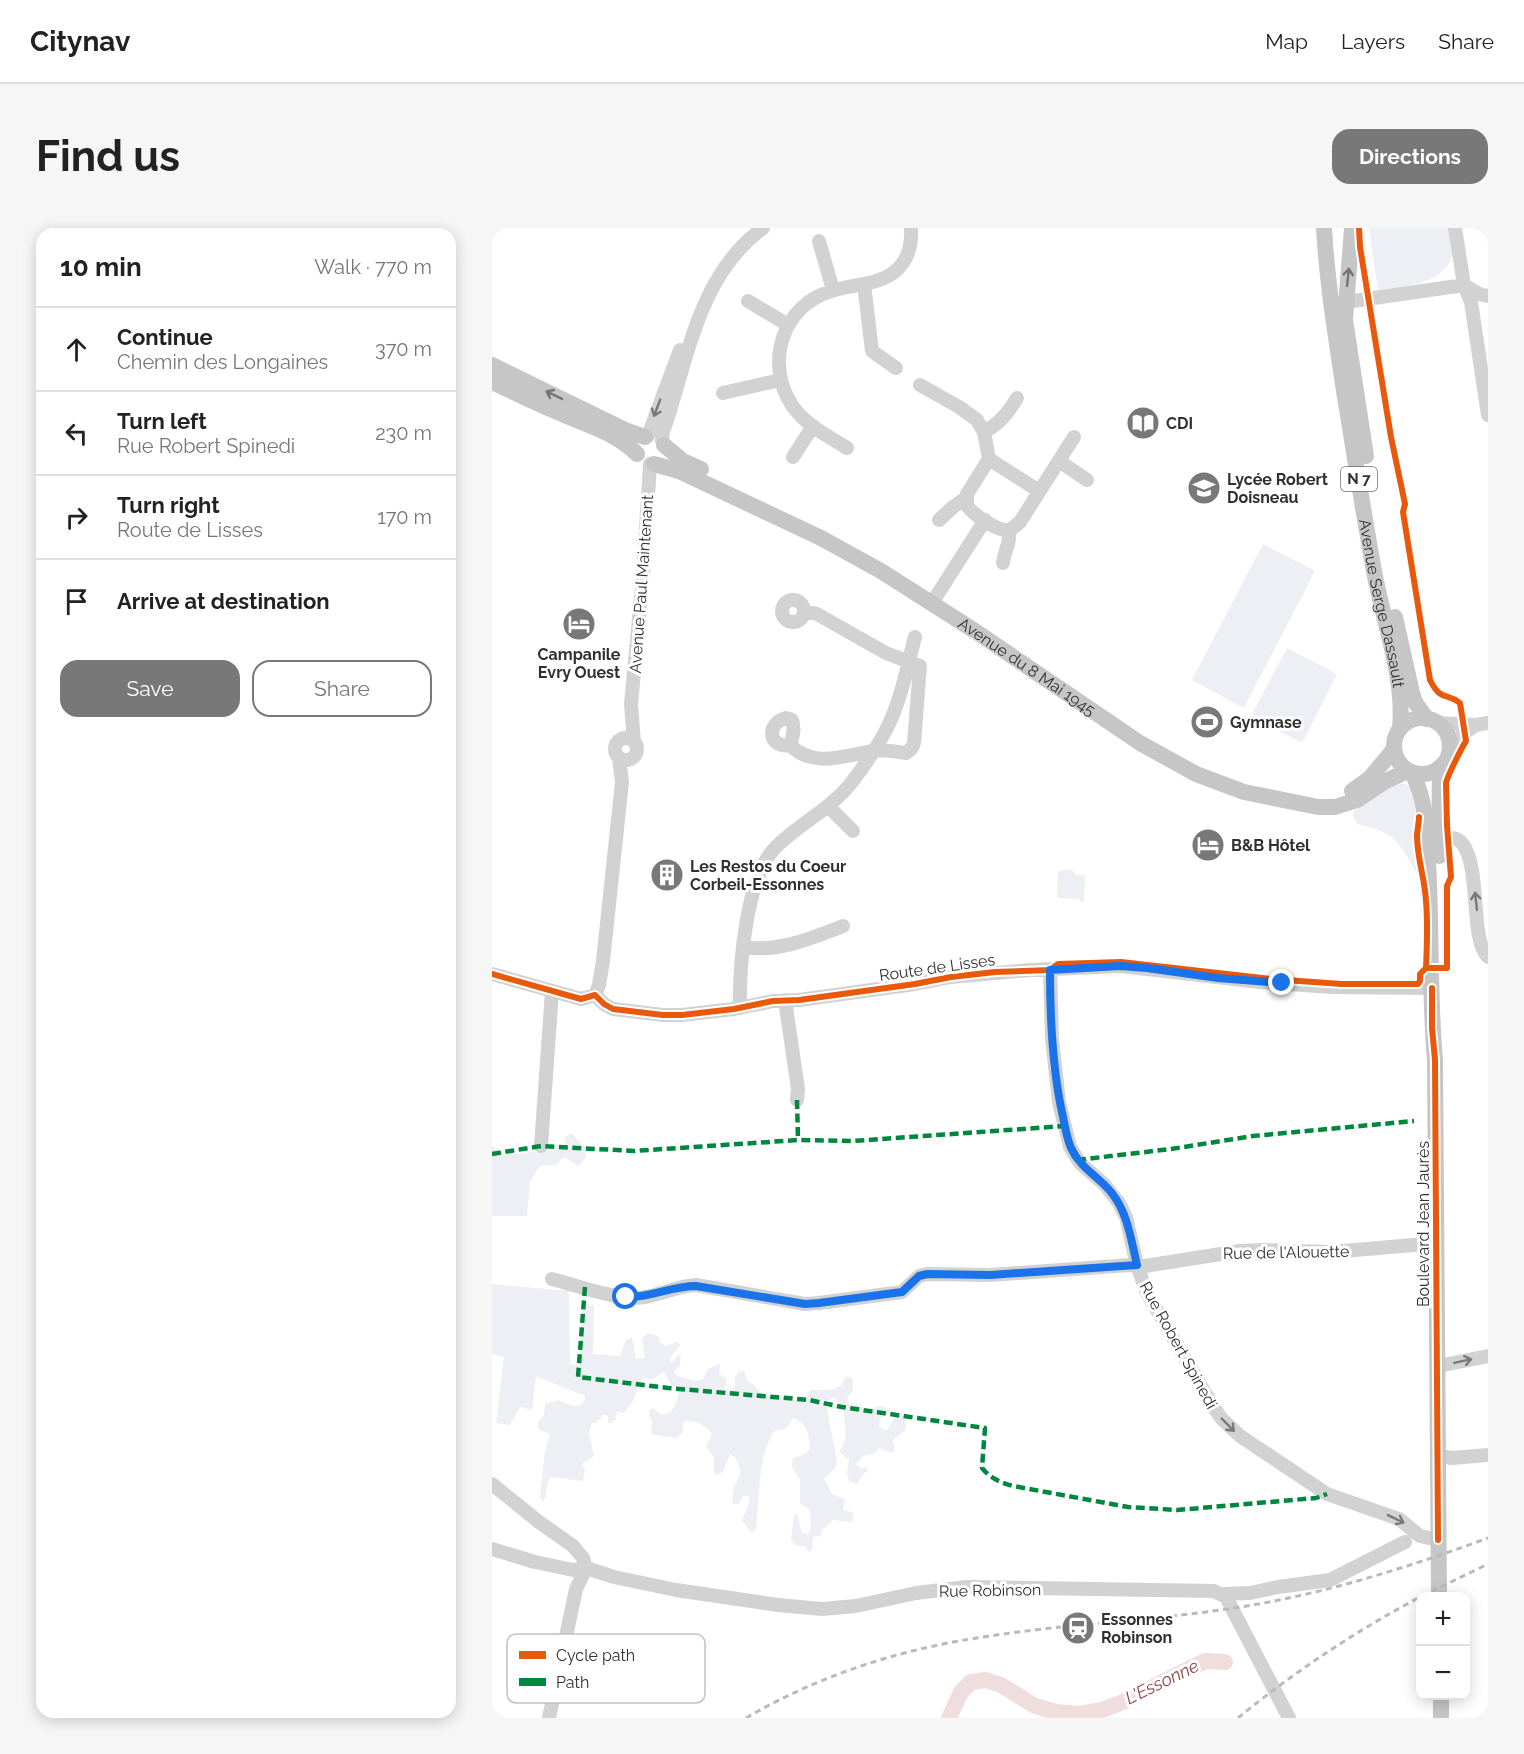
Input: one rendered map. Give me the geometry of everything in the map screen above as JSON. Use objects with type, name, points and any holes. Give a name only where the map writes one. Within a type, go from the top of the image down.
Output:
[{"type":"main road","name":"Avenue Serge Dassault","points":[[1324,228],[1339,303],[1374,573],[1400,700],[1400,728]]},
{"type":"main road","name":"Avenue Serge Dassault","points":[[1352,228],[1339,303],[1345,320],[1392,604],[1412,693],[1415,702],[1433,721]]},
{"type":"main road","name":"Avenue du 8 Mai 1945","points":[[492,365],[625,430],[655,440],[683,461],[858,545],[1140,743],[1178,765],[1220,784],[1244,792],[1318,807],[1335,807],[1357,800],[1384,782],[1410,772]]},
{"type":"main road","name":"Avenue du 8 Mai 1945","points":[[492,380],[528,399],[609,433],[647,461],[679,471],[821,538],[935,599],[1144,736],[1188,760],[1222,774],[1317,798],[1335,797],[1361,786],[1394,749]]},
{"type":"main road","points":[[655,440],[663,456],[647,461],[637,446],[655,440]]},
{"type":"main road","points":[[1410,721],[1433,721],[1448,736],[1449,751],[1445,763],[1430,773],[1410,772],[1398,762],[1394,749],[1395,738],[1400,728],[1410,721]]},
{"type":"main road","name":"Boulevard Jean Jaurès","points":[[1435,1060],[1440,1031],[1438,839],[1440,767]]},
{"type":"main road","name":"Boulevard Jean Jaurès","points":[[1410,772],[1422,795],[1431,915],[1435,1060],[1439,1592]]},
{"type":"main road","points":[[1441,1700],[1441,1718]]},
{"type":"street","points":[[655,440],[706,286],[732,246],[751,228]]},
{"type":"street","points":[[655,440],[710,290],[736,251],[763,228]]},
{"type":"street","points":[[847,448],[813,426],[792,406],[780,380],[778,356],[788,325],[799,309],[807,303],[833,290],[884,278],[900,267],[909,252],[911,228]]},
{"type":"street","points":[[1455,228],[1464,285],[1471,302],[1488,415]]},
{"type":"street","points":[[1461,257],[1465,228]]},
{"type":"street","points":[[819,241],[833,290]]},
{"type":"street","points":[[864,284],[872,351],[896,369]]},
{"type":"street","points":[[1339,303],[1464,285],[1479,294],[1488,296]]},
{"type":"street","points":[[748,301],[788,325]]},
{"type":"street","points":[[723,393],[780,380]]},
{"type":"street","points":[[920,385],[973,417],[980,424],[984,432],[989,459],[966,498],[939,520]]},
{"type":"street","points":[[984,432],[1006,416],[1017,398]]},
{"type":"street","points":[[793,457],[813,426]]},
{"type":"street","points":[[1009,531],[1020,522],[1074,437]]},
{"type":"street","points":[[989,459],[1040,491]]},
{"type":"street","name":"Avenue Paul Maintenant","points":[[596,994],[603,961],[625,758],[637,752],[628,741],[643,576],[647,461]]},
{"type":"street","points":[[1059,462],[1087,480]]},
{"type":"street","points":[[966,498],[969,509],[995,527],[1009,531]]},
{"type":"street","points":[[935,599],[985,520]]},
{"type":"street","points":[[1003,563],[1010,540],[1009,531]]},
{"type":"street","points":[[790,745],[796,752],[817,759],[854,757],[873,751],[906,753],[912,748],[921,670],[920,666],[886,653],[824,617],[804,611]]},
{"type":"street","points":[[740,1008],[739,970],[753,891],[764,861],[788,836],[828,806],[851,782],[873,751],[894,714],[915,638]]},
{"type":"street","points":[[1433,721],[1482,724]]},
{"type":"street","points":[[1449,751],[1464,733],[1482,724]]},
{"type":"street","points":[[828,806],[854,831]]},
{"type":"street","points":[[1438,839],[1456,839],[1466,852],[1472,876],[1482,947],[1488,957]]},
{"type":"street","points":[[744,947],[758,950],[770,948],[814,937],[843,926]]},
{"type":"street","name":"Route de Lisses","points":[[596,994],[604,1005],[613,1009],[663,1016],[701,1014],[763,1002],[915,984],[951,977],[1007,971],[1120,966],[1302,985],[1432,988]]},
{"type":"street","name":"Rue Robert Spinedi","points":[[1050,970],[1052,1039],[1059,1102],[1070,1147],[1080,1163],[1104,1184],[1119,1203],[1126,1217],[1137,1265],[1146,1291],[1217,1412],[1234,1431],[1327,1494],[1399,1519],[1411,1538],[1438,1540]]},
{"type":"street","points":[[492,974],[581,999],[596,994]]},
{"type":"street","points":[[541,1146],[552,991]]},
{"type":"street","points":[[785,1000],[798,1089],[797,1100]]},
{"type":"street","name":"Rue de l'Alouette","points":[[552,1279],[626,1297],[646,1297],[696,1286],[812,1304],[902,1292],[919,1276],[927,1274],[990,1275],[1145,1266],[1240,1251],[1331,1252],[1437,1244]]},
{"type":"street","points":[[1438,1366],[1488,1356]]},
{"type":"street","points":[[1438,1456],[1452,1458],[1488,1455]]},
{"type":"street","points":[[492,1484],[538,1522],[573,1546],[583,1558],[586,1568],[576,1588],[566,1634]]},
{"type":"street","name":"Rue Robinson","points":[[492,1549],[517,1558],[573,1570],[586,1568],[614,1577],[676,1590],[822,1609],[856,1606],[916,1593],[967,1587],[1209,1590],[1223,1594],[1250,1593],[1330,1580],[1411,1538]]},
{"type":"street","points":[[1223,1594],[1287,1718]]},
{"type":"street","points":[[549,1718],[552,1703]]},
{"type":"shaded area","points":[[1369,228],[1453,228],[1454,249],[1449,263],[1433,277],[1412,285],[1378,290]]},
{"type":"shaded area","points":[[1263,544],[1315,571],[1244,708],[1192,680]]},
{"type":"shaded area","points":[[1287,648],[1337,674],[1302,743],[1251,716]]},
{"type":"shaded area","points":[[1403,783],[1409,786],[1415,804],[1414,839],[1420,872],[1417,874],[1405,853],[1394,840],[1380,831],[1357,824],[1353,816],[1354,811],[1391,787]]},
{"type":"shaded area","points":[[1069,869],[1075,872],[1075,875],[1085,875],[1084,902],[1080,902],[1079,899],[1057,898],[1058,871]]},
{"type":"shaded area","points":[[571,1133],[585,1147],[586,1157],[578,1166],[564,1157],[556,1165],[540,1166],[530,1181],[527,1216],[492,1216],[492,1145],[495,1148],[495,1156],[560,1149],[565,1143],[565,1137]]},
{"type":"shaded area","points":[[492,1284],[569,1291],[570,1364],[580,1366],[582,1306],[594,1305],[593,1354],[620,1356],[626,1340],[632,1337],[636,1359],[645,1358],[642,1339],[648,1333],[658,1336],[660,1342],[665,1346],[678,1342],[680,1345],[669,1360],[671,1363],[678,1355],[681,1355],[680,1365],[674,1372],[677,1376],[697,1381],[703,1379],[708,1369],[719,1364],[719,1373],[727,1380],[724,1389],[735,1388],[735,1377],[739,1372],[744,1371],[748,1382],[754,1384],[763,1394],[776,1399],[805,1402],[810,1390],[830,1390],[842,1385],[845,1377],[851,1377],[853,1391],[848,1396],[849,1404],[872,1411],[878,1406],[888,1409],[890,1411],[881,1415],[879,1425],[882,1429],[887,1430],[896,1416],[901,1415],[906,1424],[905,1431],[895,1438],[893,1442],[895,1448],[892,1453],[880,1448],[873,1454],[863,1456],[856,1464],[861,1468],[867,1467],[867,1471],[857,1484],[849,1481],[847,1473],[849,1460],[839,1452],[846,1434],[843,1411],[835,1397],[827,1401],[837,1461],[836,1467],[824,1478],[832,1494],[845,1499],[843,1510],[852,1512],[854,1517],[851,1522],[833,1520],[823,1529],[820,1536],[813,1537],[812,1549],[809,1552],[805,1546],[795,1545],[791,1540],[794,1515],[797,1513],[802,1533],[808,1534],[811,1527],[810,1510],[800,1503],[800,1480],[792,1467],[793,1458],[806,1454],[810,1448],[804,1426],[793,1418],[786,1429],[774,1431],[762,1465],[756,1528],[752,1533],[742,1521],[749,1503],[749,1496],[743,1496],[739,1504],[732,1504],[734,1487],[741,1472],[736,1458],[730,1454],[723,1472],[718,1475],[714,1473],[714,1458],[706,1447],[712,1434],[707,1428],[692,1421],[684,1421],[682,1434],[676,1438],[651,1434],[650,1409],[655,1409],[661,1415],[669,1412],[674,1406],[679,1389],[672,1386],[664,1372],[653,1379],[641,1380],[633,1401],[624,1413],[617,1411],[616,1419],[612,1423],[608,1423],[608,1416],[604,1414],[597,1422],[592,1423],[589,1433],[594,1456],[582,1464],[585,1470],[583,1481],[551,1477],[543,1501],[540,1497],[545,1451],[550,1434],[538,1429],[538,1422],[544,1415],[545,1404],[558,1400],[573,1406],[581,1405],[585,1396],[536,1376],[532,1410],[520,1407],[510,1425],[496,1423],[504,1357],[492,1354]]},
{"type":"waterway","name":"L'Essonne","points":[[949,1718],[961,1692],[971,1682],[986,1680],[1001,1685],[1035,1706],[1056,1712],[1079,1714],[1102,1710],[1123,1702],[1205,1661],[1225,1662]]},
{"type":"railway","points":[[746,1718],[829,1678],[917,1650],[1009,1633],[1234,1608],[1299,1596],[1426,1560],[1488,1538]]},
{"type":"railway","points":[[1430,1592],[1488,1564]]},
{"type":"railway","points":[[1238,1718],[1281,1684],[1326,1653],[1416,1599]]},
{"type":"marked path","points":[[797,1100],[798,1140]]},
{"type":"marked path","points":[[1077,1160],[1171,1149],[1253,1136],[1414,1121]]},
{"type":"marked path","points":[[492,1154],[541,1146],[634,1151],[798,1140],[853,1141],[1065,1126]]},
{"type":"marked path","points":[[585,1287],[578,1377],[668,1388],[809,1400],[985,1428],[982,1468],[996,1480],[1013,1486],[1128,1507],[1177,1510],[1316,1498],[1327,1494]]},
{"type":"cycle path","points":[[1359,228],[1360,247],[1391,437],[1405,504],[1403,512],[1430,680],[1437,691],[1460,703],[1466,741],[1446,783],[1451,877],[1447,886],[1447,968],[1426,968]]},
{"type":"cycle path","points":[[492,974],[581,999],[595,995],[613,1009],[663,1015],[734,1009],[773,1001],[799,1000],[951,977],[995,972],[1050,970],[1058,964],[1121,962],[1271,979],[1342,984],[1418,984],[1420,974],[1426,968],[1427,934],[1425,893],[1417,844],[1419,817]]},
{"type":"cycle path","points":[[1432,988],[1435,1060],[1438,1540]]},
{"type":"place","name":"CDI","points":[[1143,423]]},
{"type":"place","name":"Lycée Robert Doisneau","points":[[1204,488]]},
{"type":"place","name":"Campanile Evry Ouest","points":[[579,624]]},
{"type":"place","name":"Gymnase","points":[[1207,722]]},
{"type":"place","name":"B&B Hôtel","points":[[1208,845]]},
{"type":"place","name":"Les Restos du Coeur Corbeil-Essonnes","points":[[667,875]]},
{"type":"place","name":"Essonnes Robinson","points":[[1078,1628]]},
{"type":"route","points":[[626,1297],[646,1297],[696,1286],[805,1304],[902,1292],[923,1274],[990,1275],[1137,1265],[1126,1217],[1119,1203],[1104,1184],[1077,1160],[1070,1147],[1059,1102],[1052,1039],[1050,970],[1120,966],[1282,983]]}]
